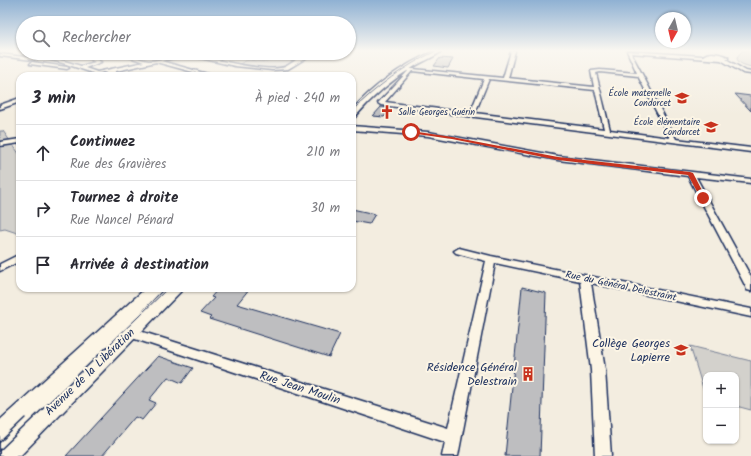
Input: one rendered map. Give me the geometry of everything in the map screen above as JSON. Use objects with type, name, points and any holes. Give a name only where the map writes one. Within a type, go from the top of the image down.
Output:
[{"type":"street","points":[[356,100],[390,72]]},
{"type":"street","points":[[356,111],[388,80],[403,72]]},
{"type":"street","points":[[406,72],[382,103],[751,150]]},
{"type":"street","points":[[431,72],[597,89]]},
{"type":"street","points":[[505,80],[507,72]]},
{"type":"street","points":[[593,72],[607,131]]},
{"type":"street","points":[[609,72],[640,75]]},
{"type":"street","points":[[639,72],[674,140]]},
{"type":"street","points":[[745,72],[751,76]]},
{"type":"street","points":[[472,114],[487,78]]},
{"type":"street","points":[[0,100],[13,102]]},
{"type":"street","points":[[0,107],[16,101]]},
{"type":"street","points":[[356,128],[428,134],[558,158],[751,181]]},
{"type":"street","points":[[0,144],[16,142]]},
{"type":"street","points":[[690,173],[751,287]]},
{"type":"street","name":"Rue du Général Delestraint","points":[[459,252],[751,313]]},
{"type":"street","points":[[0,268],[16,259]]},
{"type":"street","points":[[450,456],[491,259]]},
{"type":"street","points":[[585,278],[598,370],[604,456]]},
{"type":"street","name":"Avenue de la Libération","points":[[0,434],[152,292]]},
{"type":"street","name":"Avenue de la Libération","points":[[4,456],[172,292]]},
{"type":"street","name":"Rue Jean Moulin","points":[[130,333],[453,437]]},
{"type":"shaded area","points":[[0,131],[3,131],[16,149],[16,233],[5,229],[0,230]]},
{"type":"shaded area","points":[[690,346],[751,361],[751,410],[739,407],[739,372],[703,372],[703,388]]},
{"type":"building","points":[[735,94],[751,96],[751,111]]},
{"type":"building","name":"Salle Georges Guérin","points":[[381,107],[392,108],[384,117],[373,116]]},
{"type":"building","points":[[356,210],[375,214],[369,224],[356,222]]},
{"type":"building","name":"Résidence Général Delestrain","points":[[522,287],[546,293],[540,456],[505,456]]},
{"type":"building","points":[[215,292],[247,292],[237,304],[340,334],[329,357],[209,319],[211,317],[200,313],[214,298],[211,297]]},
{"type":"building","points":[[158,356],[193,368],[182,383],[168,377],[149,400],[156,403],[142,420],[135,417],[102,456],[66,456]]},
{"type":"tram line","points":[[356,107],[371,93],[398,72]]},
{"type":"tram line","points":[[108,346],[164,292]]},
{"type":"tram line","points":[[0,450],[109,345]]},
{"type":"tram line","points":[[0,442],[25,418]]},
{"type":"place","name":"École maternelle Condorcet","points":[[682,98]]},
{"type":"place","name":"Salle Georges Guérin","points":[[387,112]]},
{"type":"place","name":"École élémentaire Condorcet","points":[[711,127]]},
{"type":"place","name":"Collège Georges Lapierre","points":[[681,350]]},
{"type":"place","name":"Résidence Général Delestrain","points":[[528,374]]},
{"type":"route","points":[[411,132],[591,163],[690,173],[703,198]]}]
